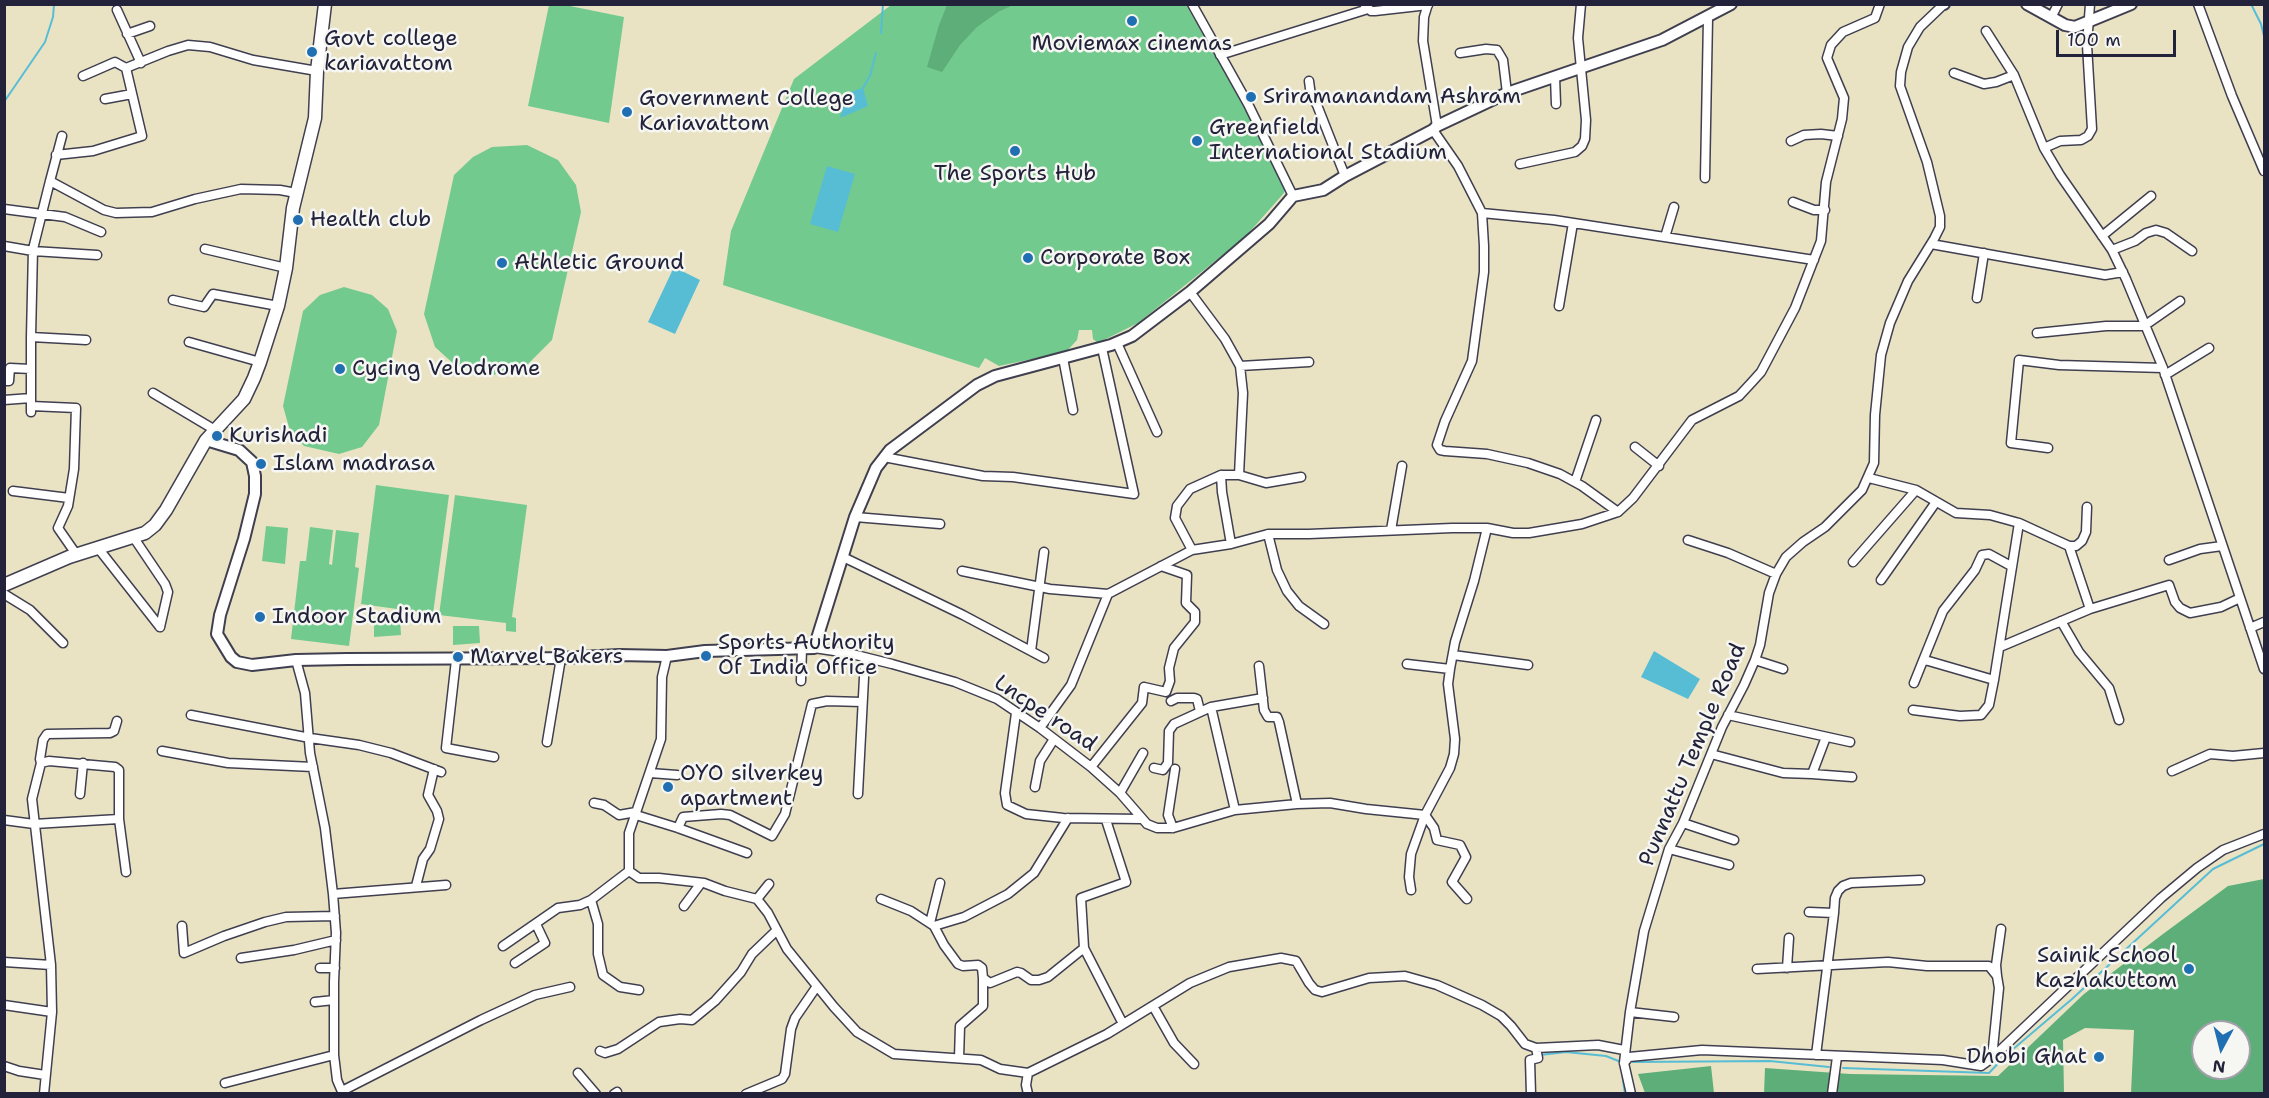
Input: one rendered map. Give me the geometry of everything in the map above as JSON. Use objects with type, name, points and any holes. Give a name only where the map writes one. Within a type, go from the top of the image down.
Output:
[{"type":"main road","points":[[7,581],[76,554],[146,533],[166,510],[206,440],[244,399],[260,362],[278,306],[286,268],[297,193],[315,118],[317,71],[325,4]]},
{"type":"street","points":[[1191,4],[1248,104],[1293,196]]},
{"type":"street","points":[[1520,164],[1566,155],[1582,146],[1586,131],[1578,21],[1581,4]]},
{"type":"street","points":[[801,681],[808,648],[843,557],[855,517],[876,468],[901,441],[977,385],[995,376],[1102,348],[1132,336],[1190,292],[1269,224],[1293,196],[1323,190],[1435,128],[1507,93],[1662,40],[1731,4]]},
{"type":"street","points":[[962,571],[1038,586],[1108,594],[1192,550],[1231,544],[1268,534],[1487,528],[1513,533],[1529,533],[1582,524],[1618,512],[1633,498],[1659,466],[1692,420],[1739,396],[1761,372],[1795,308],[1821,241],[1826,182],[1838,136],[1844,98],[1827,58],[1831,45],[1843,32],[1875,18],[1880,4]]},
{"type":"street","points":[[2027,4],[2065,25],[2075,27],[2131,4]]},
{"type":"street","points":[[2051,18],[2058,4]]},
{"type":"street","points":[[2044,148],[2060,141],[2081,140],[2088,136],[2092,129],[2087,45],[2090,4]]},
{"type":"street","points":[[2198,4],[2232,96],[2265,171]]},
{"type":"street","points":[[1220,55],[1366,7],[1375,11],[1428,5],[1424,17],[1423,41],[1435,128],[1482,213],[1484,272],[1472,361],[1445,421],[1437,445],[1440,450],[1486,454],[1528,463],[1560,474],[1618,512]]},
{"type":"street","name":"Punnattu Temple Road","points":[[1631,1094],[1624,1063],[1624,1050],[1644,931],[1669,849],[1683,823],[1728,715],[1755,660],[1760,645],[1768,593],[1776,574],[1786,558],[1803,542],[1825,527],[1862,489],[1874,463],[1875,415],[1881,356],[1890,324],[1908,281],[1940,227],[1940,216],[1927,162],[1900,86],[1901,72],[1908,47],[1920,27],[1943,5]]},
{"type":"street","points":[[117,10],[141,63]]},
{"type":"street","points":[[1705,178],[1708,18]]},
{"type":"street","points":[[128,34],[150,26]]},
{"type":"street","points":[[1986,31],[2014,75],[2044,148],[2112,250],[2123,272],[2164,372],[2264,669]]},
{"type":"street","points":[[82,76],[115,62],[126,68],[188,45],[210,47],[253,60],[317,71]]},
{"type":"street","points":[[1460,53],[1486,49],[1497,50],[1503,60],[1507,93]]},
{"type":"street","points":[[56,155],[93,150],[142,136],[126,68]]},
{"type":"street","points":[[1954,73],[1984,84],[2014,75]]},
{"type":"street","points":[[1555,77],[1556,104]]},
{"type":"street","points":[[1308,81],[1311,96],[1321,114],[1345,176]]},
{"type":"street","points":[[105,99],[132,94]]},
{"type":"street","points":[[1791,141],[1804,135],[1838,136]]},
{"type":"street","points":[[31,405],[33,250],[62,136]]},
{"type":"street","points":[[50,181],[104,210],[116,213],[152,212],[195,199],[241,189],[270,189],[297,193]]},
{"type":"street","points":[[2102,236],[2151,196]]},
{"type":"street","points":[[1793,202],[1814,210],[1825,210]]},
{"type":"street","points":[[1665,237],[1674,207]]},
{"type":"street","points":[[4,209],[65,217],[101,232]]},
{"type":"street","points":[[1482,213],[1573,223],[1814,260]]},
{"type":"street","points":[[1559,306],[1573,223]]},
{"type":"street","points":[[2112,250],[2156,230],[2166,233],[2192,251]]},
{"type":"street","points":[[1931,244],[2105,275],[2123,272]]},
{"type":"street","points":[[4,246],[97,255]]},
{"type":"street","points":[[205,249],[286,268]]},
{"type":"street","points":[[1977,298],[1984,254]]},
{"type":"street","points":[[1190,292],[1226,339],[1240,366],[1243,393],[1239,475]]},
{"type":"street","points":[[173,300],[204,307],[213,294],[278,306]]},
{"type":"street","points":[[2037,333],[2106,326],[2144,326],[2180,301]]},
{"type":"street","points":[[31,337],[86,340]]},
{"type":"street","points":[[189,342],[260,362]]},
{"type":"street","points":[[1117,343],[1157,432]]},
{"type":"street","points":[[884,457],[984,476],[1013,477],[1134,494],[1102,348]]},
{"type":"street","points":[[2048,448],[2011,443],[2019,360],[2164,372],[2209,348]]},
{"type":"street","points":[[1063,358],[1073,410]]},
{"type":"street","points":[[1240,366],[1309,362]]},
{"type":"street","points":[[4,381],[9,381],[10,368],[31,369]]},
{"type":"street","points":[[153,393],[215,429]]},
{"type":"street","points":[[4,400],[31,405],[76,408],[74,469],[69,498],[58,528],[76,554]]},
{"type":"street","points":[[1575,482],[1596,420]]},
{"type":"street","points":[[206,440],[239,450],[252,462],[255,476],[255,494],[244,539],[220,615],[218,634],[231,657],[237,662],[252,665],[296,660],[667,656],[705,651],[808,648]]},
{"type":"street","points":[[1635,447],[1659,466]]},
{"type":"street","points":[[1391,530],[1402,466]]},
{"type":"street","points":[[1221,475],[1231,544]]},
{"type":"street","points":[[1192,550],[1175,518],[1178,506],[1190,489],[1221,475],[1239,475],[1266,483],[1301,477]]},
{"type":"street","points":[[1869,478],[1916,490],[1956,513],[1990,515],[2019,523],[2069,546],[2076,546],[2082,541],[2086,532],[2087,507]]},
{"type":"street","points":[[1853,562],[1916,490]]},
{"type":"street","points":[[13,491],[69,498]]},
{"type":"street","points":[[1881,580],[1936,502]]},
{"type":"street","points":[[855,517],[940,524]]},
{"type":"street","points":[[1913,710],[1959,716],[1981,715],[1989,705],[2019,523]]},
{"type":"street","points":[[1411,890],[1409,877],[1412,854],[1425,815],[1450,768],[1454,754],[1455,739],[1448,684],[1452,655],[1487,528]]},
{"type":"street","points":[[1268,534],[1277,570],[1287,591],[1299,606],[1324,624]]},
{"type":"street","points":[[98,548],[160,627],[168,592],[134,538]]},
{"type":"street","points":[[1688,540],[1728,553],[1776,574]]},
{"type":"street","points":[[2069,546],[2090,609]]},
{"type":"street","points":[[2169,560],[2200,549],[2222,546]]},
{"type":"street","points":[[1031,651],[1044,552]]},
{"type":"street","points":[[1914,683],[1943,611],[1975,570],[1982,555],[1989,554],[2011,566]]},
{"type":"street","points":[[843,557],[1044,657]]},
{"type":"street","points":[[1091,767],[1142,703],[1144,687],[1166,692],[1170,681],[1169,668],[1173,648],[1195,622],[1195,612],[1186,603],[1187,575],[1161,566]]},
{"type":"street","points":[[2000,647],[2090,609],[2169,585],[2175,602],[2180,608],[2190,613],[2221,607],[2240,598]]},
{"type":"street","points":[[4,594],[30,610],[63,643]]},
{"type":"street","points":[[1040,728],[1071,685],[1108,594]]},
{"type":"street","points":[[2061,621],[2079,652],[2109,688],[2119,720]]},
{"type":"street","points":[[2250,628],[2265,622]]},
{"type":"street","name":"Lncpe road","points":[[808,648],[865,658],[979,691],[997,699],[1091,767],[1120,793],[1142,819]]},
{"type":"street","points":[[1452,655],[1528,666]]},
{"type":"street","points":[[667,656],[662,677],[661,739],[629,833],[629,871],[633,876],[639,878],[700,883],[757,899],[762,903],[787,949],[857,1032],[894,1054],[981,1060],[1000,1069],[1028,1073],[1123,1024],[1190,983],[1229,967],[1281,958],[1290,959],[1300,966],[1315,990],[1322,992],[1369,978],[1405,976],[1437,985],[1501,1016],[1524,1044],[1537,1052]]},
{"type":"street","points":[[547,742],[561,658]]},
{"type":"street","points":[[858,794],[865,658]]},
{"type":"street","points":[[296,660],[305,693],[313,767],[325,828],[333,894],[336,940],[334,1055],[337,1080],[342,1092],[526,999],[570,987]]},
{"type":"street","points":[[456,660],[446,748],[494,757]]},
{"type":"street","points":[[1755,660],[1783,669]]},
{"type":"street","points":[[1925,660],[1994,680]]},
{"type":"street","points":[[1407,664],[1450,669]]},
{"type":"street","points":[[1259,666],[1265,715],[1277,717],[1279,722],[1297,804]]},
{"type":"street","points":[[1171,701],[1177,698],[1197,699],[1200,711]]},
{"type":"street","points":[[1154,768],[1163,770],[1168,763],[1171,727],[1211,707],[1263,698]]},
{"type":"street","points":[[678,828],[683,817],[722,814],[730,815],[772,836],[785,814],[812,704],[827,701],[862,702]]},
{"type":"street","points":[[1211,707],[1234,810]]},
{"type":"street","points":[[1016,713],[1005,792],[1007,805],[1026,814],[1106,820],[1142,819],[1157,828],[1173,828],[1234,810],[1297,804],[1330,803],[1425,815],[1434,828],[1437,840],[1460,844],[1466,857],[1452,882],[1467,899]]},
{"type":"street","points":[[191,715],[359,745],[391,753],[438,770],[428,795],[438,811],[439,819],[430,849],[423,859],[416,886]]},
{"type":"street","points":[[1728,715],[1850,742]]},
{"type":"street","points":[[44,1094],[52,1012],[51,965],[32,799],[41,763],[43,740],[47,734],[110,733],[114,731],[117,721]]},
{"type":"street","points":[[1812,774],[1827,737]]},
{"type":"street","points":[[1035,787],[1040,761],[1054,739]]},
{"type":"street","points":[[162,751],[228,763],[313,767]]},
{"type":"street","points":[[1120,793],[1143,753]]},
{"type":"street","points":[[2172,771],[2210,754],[2233,756],[2265,753]]},
{"type":"street","points":[[1711,754],[1783,773],[1852,777]]},
{"type":"street","points":[[41,763],[49,761],[101,764],[119,770],[119,819],[126,872]]},
{"type":"street","points":[[80,794],[83,763]]},
{"type":"street","points":[[1173,828],[1168,815],[1175,769]]},
{"type":"street","points":[[650,773],[677,775]]},
{"type":"street","points":[[594,803],[604,805],[619,815],[636,814],[747,853]]},
{"type":"street","points":[[932,924],[964,917],[1008,894],[1034,873],[1068,818]]},
{"type":"street","points":[[4,820],[34,824],[119,819]]},
{"type":"street","points":[[1106,820],[1126,882],[1081,898],[1084,948],[1123,1024]]},
{"type":"street","points":[[1683,823],[1734,840]]},
{"type":"street","points":[[1624,1063],[1629,1057],[1702,1050],[1943,1060],[1981,1066],[2197,868],[2223,850],[2265,834]]},
{"type":"street","points":[[1669,849],[1729,865]]},
{"type":"street","points":[[503,946],[558,908],[575,906],[591,900],[629,871]]},
{"type":"street","points":[[1816,1054],[1835,898],[1838,891],[1851,883],[1920,880]]},
{"type":"street","points":[[684,906],[700,883]]},
{"type":"street","points":[[932,924],[940,883]]},
{"type":"street","points":[[757,899],[768,884]]},
{"type":"street","points":[[333,894],[446,885]]},
{"type":"street","points":[[881,899],[910,911],[932,924],[958,964],[978,965],[982,968],[983,1006],[960,1026],[959,1058]]},
{"type":"street","points":[[591,900],[597,924],[598,954],[603,975],[620,987],[639,990]]},
{"type":"street","points":[[1809,912],[1834,913]]},
{"type":"street","points":[[182,926],[184,953],[265,922],[286,917],[335,916]]},
{"type":"street","points":[[515,963],[545,943],[536,924]]},
{"type":"street","points":[[1992,1058],[1999,988],[1996,965],[2001,928]]},
{"type":"street","points":[[600,1051],[605,1053],[618,1049],[659,1022],[692,1020],[715,1001],[741,972],[752,954],[777,930]]},
{"type":"street","points":[[1787,968],[1789,938]]},
{"type":"street","points":[[241,958],[294,950],[336,940]]},
{"type":"street","points":[[983,978],[996,982],[1017,972],[1031,980],[1039,981],[1048,977],[1084,948]]},
{"type":"street","points":[[4,962],[51,965]]},
{"type":"street","points":[[1757,969],[1888,962],[1928,966],[1982,965],[1989,966],[1997,976]]},
{"type":"street","points":[[320,968],[335,968]]},
{"type":"street","points":[[746,1094],[782,1079],[785,1074],[791,1029],[795,1018],[817,986]]},
{"type":"street","points":[[315,1002],[334,1000]]},
{"type":"street","points":[[4,1005],[52,1012]]},
{"type":"street","points":[[1153,1006],[1174,1043],[1194,1064]]},
{"type":"street","points":[[1630,1012],[1674,1017]]},
{"type":"street","points":[[1531,1094],[1530,1060],[1537,1052],[1546,1049],[1598,1045],[1624,1050]]},
{"type":"street","points":[[225,1083],[334,1055]]},
{"type":"street","points":[[1832,1094],[1837,1057]]},
{"type":"street","points":[[4,1066],[45,1075]]},
{"type":"street","points":[[578,1073],[596,1094]]},
{"type":"street","points":[[1028,1073],[1026,1085],[1028,1094]]},
{"type":"green space","points":[[549,5],[565,5],[624,17],[609,123],[528,106]]},
{"type":"green space","name":"The Sports Hub","points":[[891,5],[1186,5],[1239,96],[1285,189],[1284,193],[1245,237],[1138,323],[1098,343],[1093,339],[1092,330],[1079,330],[1077,340],[1066,352],[999,366],[985,358],[979,368],[723,285],[731,231],[794,79]]},
{"type":"green space","points":[[947,5],[1013,5],[998,12],[977,27],[960,45],[942,72],[927,67]]},
{"type":"green space","name":"Athletic Ground","points":[[527,145],[558,160],[576,185],[581,212],[552,340],[527,365],[493,375],[456,366],[435,347],[424,314],[454,175],[473,157],[492,147]]},
{"type":"green space","name":"Cycing Velodrome","points":[[344,287],[372,295],[388,309],[397,331],[379,425],[362,447],[339,454],[304,446],[290,431],[283,406],[303,311],[320,295]]},
{"type":"green space","points":[[376,485],[449,495],[433,614],[361,604]]},
{"type":"green space","points":[[455,495],[527,505],[512,617],[516,618],[516,632],[506,631],[506,623],[439,615]]},
{"type":"green space","points":[[266,526],[288,528],[285,564],[262,561]]},
{"type":"green space","points":[[310,527],[333,530],[329,564],[332,565],[336,530],[359,533],[355,567],[359,568],[349,646],[291,639],[300,561],[306,561]]},
{"type":"green space","points":[[374,618],[400,618],[401,635],[374,637]]},
{"type":"green space","points":[[453,626],[479,626],[480,643],[453,645]]},
{"type":"green space","name":"Sainik School Kazhakuttom","points":[[2264,879],[2264,1093],[2131,1093],[2134,1030],[2085,1028],[2063,1040],[2064,1093],[1764,1094],[1765,1068],[1850,1074],[1998,1076],[2084,994],[2228,886]]},
{"type":"green space","points":[[1711,1066],[1714,1093],[1645,1093],[1638,1074]]},
{"type":"water","points":[[863,88],[868,106],[840,118],[847,93]]},
{"type":"water","points":[[827,166],[855,174],[838,232],[810,224]]},
{"type":"water","points":[[674,267],[700,280],[675,334],[648,322]]},
{"type":"water","points":[[1654,651],[1700,679],[1688,699],[1641,677]]},
{"type":"waterway","points":[[4,102],[45,42],[53,17],[54,4]]},
{"type":"waterway","points":[[881,33],[883,4]]},
{"type":"waterway","points":[[2251,4],[2264,36]]},
{"type":"waterway","points":[[863,88],[870,76],[876,53]]},
{"type":"waterway","points":[[1843,1068],[1989,1073],[2213,869],[2264,844]]},
{"type":"waterway","points":[[1540,1055],[1566,1052],[1606,1056],[1621,1064]]},
{"type":"waterway","points":[[1633,1062],[1770,1061],[1829,1067]]},
{"type":"waterway","points":[[1526,1067],[1527,1091]]},
{"type":"waterway","points":[[1622,1073],[1625,1094]]},
{"type":"place","name":"Moviemax cinemas","points":[[1132,21]]},
{"type":"place","name":"Govt college kariavattom","points":[[312,52]]},
{"type":"place","name":"Sriramanandam Ashram","points":[[1251,97]]},
{"type":"place","name":"Government College Kariavattom","points":[[627,112]]},
{"type":"place","name":"Greenfield International Stadium","points":[[1197,141]]},
{"type":"place","name":"The Sports Hub","points":[[1015,151]]},
{"type":"place","name":"Health club","points":[[298,220]]},
{"type":"place","name":"Corporate Box","points":[[1028,258]]},
{"type":"place","name":"Athletic Ground","points":[[502,263]]},
{"type":"place","name":"Cycing Velodrome","points":[[340,369]]},
{"type":"place","name":"Kurishadi","points":[[217,436]]},
{"type":"place","name":"Islam madrasa","points":[[261,464]]},
{"type":"place","name":"Indoor Stadium","points":[[260,617]]},
{"type":"place","name":"Sports Authority Of India Office","points":[[706,656]]},
{"type":"place","name":"Marvel Bakers","points":[[458,657]]},
{"type":"place","name":"OYO silverkey apartment","points":[[668,787]]},
{"type":"place","name":"Sainik School Kazhakuttom","points":[[2189,969]]},
{"type":"place","name":"Dhobi Ghat","points":[[2099,1057]]}]
